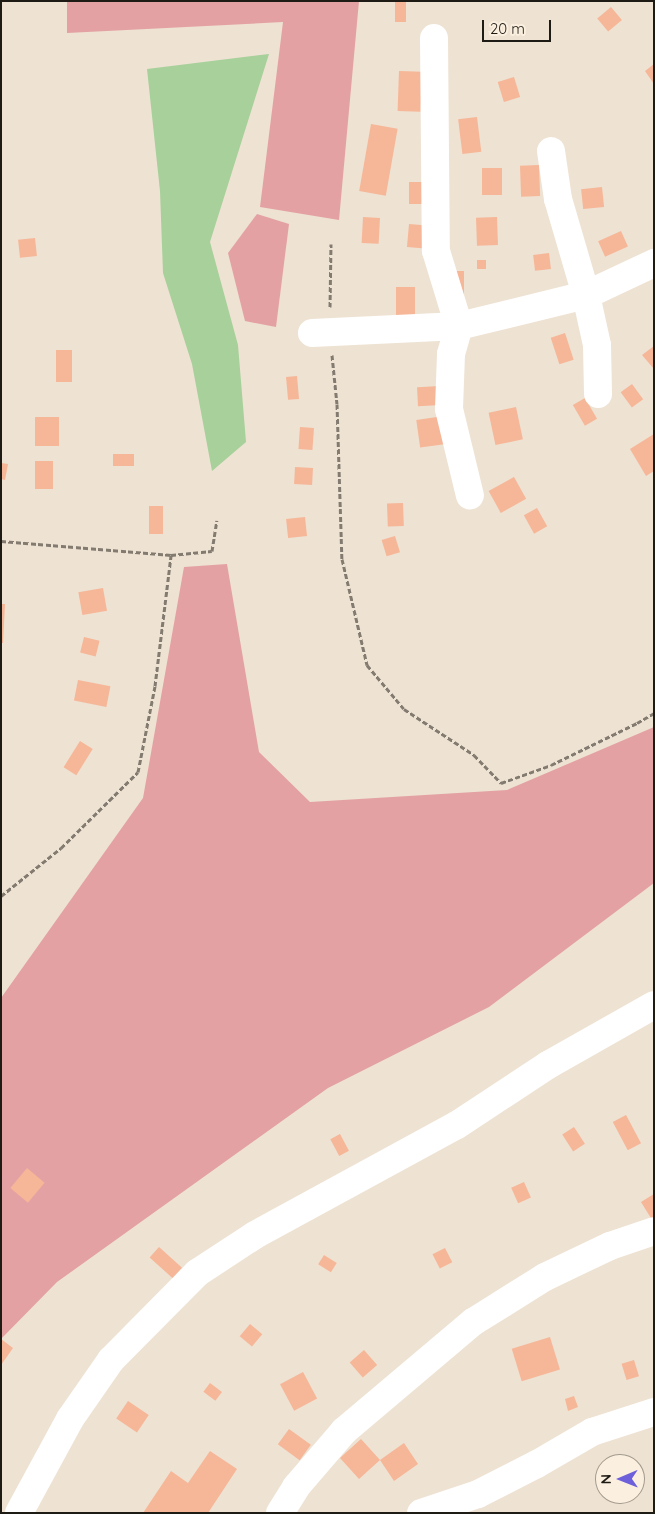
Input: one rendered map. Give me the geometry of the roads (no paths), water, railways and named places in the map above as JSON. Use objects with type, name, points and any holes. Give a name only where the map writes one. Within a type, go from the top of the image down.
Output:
[{"type":"street","points":[[434,38],[436,251],[459,326],[451,354],[449,409],[470,496]]},
{"type":"street","points":[[551,151],[558,199],[586,295],[597,345],[598,394]]},
{"type":"street","points":[[321,332],[459,326],[586,295],[654,263]]},
{"type":"street","points":[[19,1513],[70,1418],[111,1360],[197,1273],[255,1235],[457,1125],[548,1065],[654,1005]]},
{"type":"street","points":[[280,1513],[296,1487],[344,1431],[473,1322],[545,1277],[610,1246],[654,1231]]},
{"type":"street","points":[[421,1513],[478,1494],[537,1464],[592,1432],[654,1412]]}]
